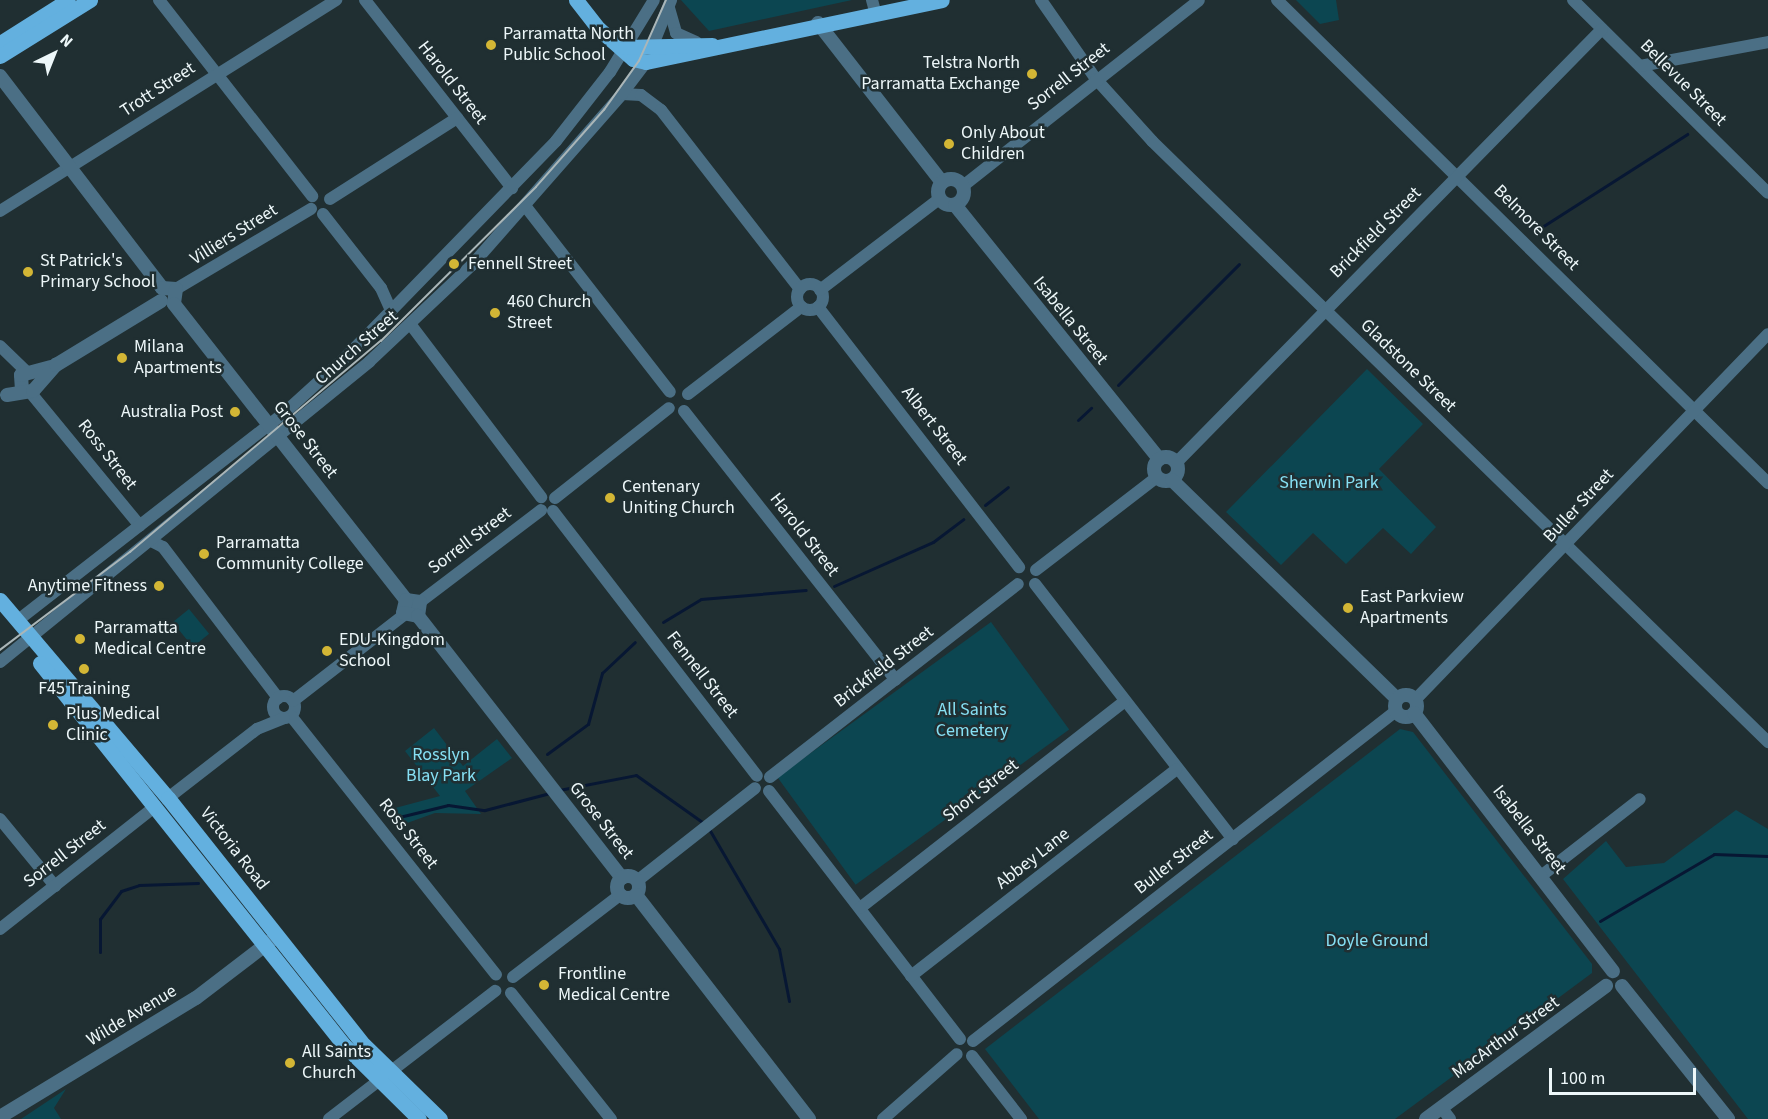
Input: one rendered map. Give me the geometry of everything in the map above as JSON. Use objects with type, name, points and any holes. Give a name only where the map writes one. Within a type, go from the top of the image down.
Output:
[{"type":"main road","points":[[0,43],[68,0]]},
{"type":"main road","points":[[0,56],[90,0]]},
{"type":"main road","points":[[576,0],[599,29],[626,47],[649,56],[818,23],[873,6],[942,0]]},
{"type":"main road","name":"Victoria Road","points":[[0,600],[17,621],[27,641],[153,808],[264,947],[418,1119]]},
{"type":"main road","name":"Victoria Road","points":[[0,614],[168,798],[277,936],[383,1079],[440,1119]]},
{"type":"street","points":[[159,0],[311,202],[374,278],[391,310]]},
{"type":"street","name":"Trott Street","points":[[0,211],[336,0]]},
{"type":"street","name":"Harold Street","points":[[365,0],[512,188]]},
{"type":"street","name":"Church Street","points":[[17,621],[270,424],[391,310],[556,141],[626,47],[654,0]]},
{"type":"street","name":"Gladstone Street","points":[[1041,0],[1096,79],[1324,311],[1768,742]]},
{"type":"street","name":"Sorrell Street","points":[[963,186],[1199,0]]},
{"type":"street","name":"Belmore Street","points":[[1277,0],[1459,176],[1768,483]]},
{"type":"street","name":"Bellevue Street","points":[[1573,0],[1768,193]]},
{"type":"street","points":[[670,2],[676,33],[705,44]]},
{"type":"street","name":"Church Street","points":[[0,662],[153,542],[411,325],[526,207],[622,94],[649,56],[670,2]]},
{"type":"street","points":[[669,408],[684,411],[688,394],[801,307],[818,307],[820,290],[939,199],[942,182],[818,23]]},
{"type":"street","name":"Brickfield Street","points":[[1176,463],[1602,29]]},
{"type":"street","points":[[1640,66],[1768,42]]},
{"type":"street","name":"Grose Street","points":[[0,76],[168,296],[413,601]]},
{"type":"street","points":[[622,94],[641,95],[667,117],[800,289],[801,307]]},
{"type":"street","points":[[323,214],[330,199],[458,118]]},
{"type":"street","points":[[939,199],[955,205],[963,198],[963,186],[955,179],[942,182]]},
{"type":"street","points":[[311,202],[322,193],[330,199]]},
{"type":"street","name":"Villiers Street","points":[[28,383],[168,296],[311,202]]},
{"type":"street","name":"Isabella Street","points":[[955,205],[1159,459]]},
{"type":"street","points":[[526,207],[670,392],[669,408],[545,506]]},
{"type":"street","points":[[800,289],[812,285],[820,290]]},
{"type":"street","name":"Albert Street","points":[[818,307],[1019,567]]},
{"type":"street","name":"Fennell Street","points":[[411,325],[545,506],[761,780]]},
{"type":"street","name":"Buller Street","points":[[1415,706],[1694,409],[1768,334]]},
{"type":"street","name":"Ross Street","points":[[0,346],[140,526]]},
{"type":"street","points":[[4,397],[28,383]]},
{"type":"street","points":[[670,392],[678,389],[688,394]]},
{"type":"street","name":"Harold Street","points":[[684,411],[896,680]]},
{"type":"street","points":[[1035,584],[1018,584],[1019,567],[1036,570],[1157,477],[1159,459],[1176,463],[1172,480]]},
{"type":"street","points":[[1157,477],[1172,480],[1397,705],[1405,717],[1415,706],[1406,695],[1397,705]]},
{"type":"street","name":"Sorrell Street","points":[[413,601],[545,506]]},
{"type":"street","points":[[153,542],[163,547],[187,584],[276,703]]},
{"type":"street","points":[[1036,570],[1035,584],[1176,770],[1233,839]]},
{"type":"street","name":"Brickfield Street","points":[[636,888],[761,780],[896,680],[1018,584]]},
{"type":"street","points":[[257,729],[276,703],[293,701],[411,615],[413,601]]},
{"type":"street","name":"Grose Street","points":[[411,615],[555,791],[622,878]]},
{"type":"street","points":[[168,798],[257,729],[287,717],[293,701]]},
{"type":"street","name":"Short Street","points":[[860,908],[1124,702]]},
{"type":"street","name":"Ross Street","points":[[276,703],[496,975]]},
{"type":"street","name":"Buller Street","points":[[973,1041],[1233,839],[1397,705]]},
{"type":"street","name":"Isabella Street","points":[[1415,706],[1613,970],[1622,974],[1622,986]]},
{"type":"street","name":"Abbey Lane","points":[[911,976],[1176,770]]},
{"type":"street","points":[[761,780],[960,1039],[973,1041],[972,1056],[1021,1119]]},
{"type":"street","points":[[1541,876],[1640,799]]},
{"type":"street","name":"Sorrell Street","points":[[0,928],[153,808]]},
{"type":"street","points":[[0,819],[55,886]]},
{"type":"street","points":[[622,878],[636,888],[809,1119]]},
{"type":"street","points":[[621,894],[622,878]]},
{"type":"street","points":[[495,991],[496,975],[513,977],[621,894],[636,888]]},
{"type":"street","name":"Wilde Avenue","points":[[0,1117],[188,1003],[277,936]]},
{"type":"street","points":[[1613,970],[1605,976],[1606,986],[1622,986],[1728,1119]]},
{"type":"street","points":[[511,993],[513,977]]},
{"type":"street","name":"MacArthur Street","points":[[1426,1119],[1606,986]]},
{"type":"street","points":[[329,1119],[495,991],[511,993],[611,1119]]},
{"type":"street","points":[[883,1119],[957,1054],[960,1039]]},
{"type":"street","points":[[957,1054],[972,1056]]},
{"type":"street","points":[[1441,1107],[1449,1119]]},
{"type":"green space","points":[[681,0],[852,0],[709,31]]},
{"type":"green space","points":[[1296,0],[1336,0],[1339,20],[1320,24]]},
{"type":"green space","name":"Sherwin Park","points":[[1367,369],[1423,424],[1379,469],[1436,527],[1411,554],[1383,528],[1346,564],[1313,533],[1281,565],[1226,512]]},
{"type":"green space","points":[[189,609],[209,634],[193,647],[173,622]]},
{"type":"green space","name":"All Saints Cemetery","points":[[991,622],[1069,730],[856,885],[777,777]]},
{"type":"green space","name":"Rosslyn Blay Park","points":[[434,728],[463,766],[497,739],[512,758],[465,791],[481,814],[435,813],[396,827],[384,811],[440,796],[405,751]]},
{"type":"green space","name":"Doyle Ground","points":[[1400,729],[1413,732],[1592,964],[1592,973],[1395,1119],[1039,1119],[985,1049]]},
{"type":"green space","points":[[1736,810],[1768,829],[1768,1119],[1748,1119],[1563,879],[1606,841],[1626,867],[1664,863]]},
{"type":"green space","points":[[66,1089],[54,1108],[61,1119],[21,1119]]},
{"type":"waterway","points":[[1534,232],[1687,134]]},
{"type":"waterway","points":[[1118,385],[1239,264]]},
{"type":"waterway","points":[[1078,420],[1091,408]]},
{"type":"waterway","points":[[985,505],[1008,487]]},
{"type":"waterway","points":[[834,586],[933,542],[963,519]]},
{"type":"waterway","points":[[663,622],[701,599],[806,590]]},
{"type":"waterway","points":[[547,754],[588,724],[602,673],[635,642]]},
{"type":"waterway","points":[[559,790],[636,775],[705,824]]},
{"type":"waterway","points":[[391,819],[448,805],[485,810],[550,793]]},
{"type":"waterway","points":[[709,829],[779,949],[789,1001]]},
{"type":"waterway","points":[[1600,921],[1714,854],[1768,856]]},
{"type":"waterway","points":[[100,952],[100,919],[121,891],[139,885],[198,883]]},
{"type":"tram line","points":[[0,650],[130,552],[381,341],[536,187],[604,110],[639,61],[666,0]]},
{"type":"place","name":"Parramatta North Public School","points":[[491,45]]},
{"type":"place","name":"Telstra North Parramatta Exchange","points":[[1032,74]]},
{"type":"place","name":"Only About Children","points":[[949,144]]},
{"type":"place","name":"Fennell Street","points":[[454,264]]},
{"type":"place","name":"St Patrick's Primary School","points":[[28,272]]},
{"type":"place","name":"460 Church Street","points":[[495,313]]},
{"type":"place","name":"Milana Apartments","points":[[122,358]]},
{"type":"place","name":"Australia Post","points":[[235,412]]},
{"type":"place","name":"Centenary Uniting Church","points":[[610,498]]},
{"type":"place","name":"Parramatta Community College","points":[[204,554]]},
{"type":"place","name":"Anytime Fitness","points":[[159,586]]},
{"type":"place","name":"East Parkview Apartments","points":[[1348,608]]},
{"type":"place","name":"Parramatta Medical Centre","points":[[80,639]]},
{"type":"place","name":"EDU-Kingdom School","points":[[327,651]]},
{"type":"place","name":"F45 Training","points":[[84,669]]},
{"type":"place","name":"Plus Medical Clinic","points":[[53,725]]},
{"type":"place","name":"Frontline Medical Centre","points":[[544,985]]},
{"type":"place","name":"All Saints Church","points":[[290,1063]]}]
